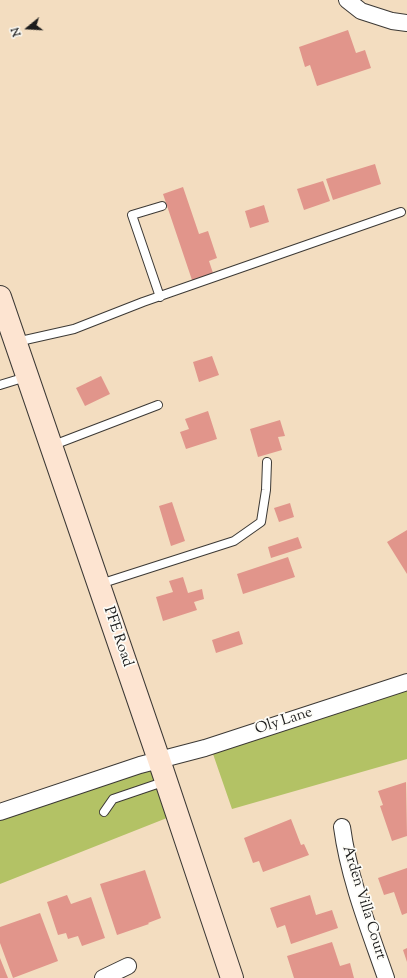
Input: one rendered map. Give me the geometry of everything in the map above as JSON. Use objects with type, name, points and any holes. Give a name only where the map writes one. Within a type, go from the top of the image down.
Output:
[{"type":"main road","name":"PFE Road","points":[[0,297],[232,978]]},
{"type":"street","points":[[347,0],[361,11],[392,21],[407,23]]},
{"type":"street","name":"Oly Lane","points":[[0,812],[140,765],[180,756],[407,682]]},
{"type":"street","name":"Arden Villa Court","points":[[342,827],[345,851],[386,978]]},
{"type":"street","points":[[103,978],[128,966]]},
{"type":"lane","points":[[160,297],[132,216],[162,206]]},
{"type":"lane","points":[[15,343],[74,329],[401,212]]},
{"type":"lane","points":[[0,385],[27,376]]},
{"type":"lane","points":[[51,446],[158,405]]},
{"type":"lane","points":[[99,584],[234,541],[261,522],[266,490],[267,462]]},
{"type":"lane","points":[[104,812],[113,798],[166,781]]},
{"type":"green space","points":[[407,690],[407,759],[232,809],[213,754]]},
{"type":"green space","points":[[159,760],[177,814],[0,884],[0,813]]},
{"type":"building","points":[[348,30],[356,53],[365,50],[371,68],[317,86],[310,65],[305,67],[299,47]]},
{"type":"building","points":[[375,164],[381,184],[333,200],[326,179]]},
{"type":"building","points":[[323,181],[330,201],[304,210],[297,189]]},
{"type":"building","points":[[183,187],[199,234],[208,231],[217,258],[209,261],[214,276],[193,283],[163,194]]},
{"type":"building","points":[[264,205],[269,222],[250,228],[245,211]]},
{"type":"building","points":[[212,356],[219,375],[199,382],[193,362]]},
{"type":"building","points":[[101,376],[110,394],[85,406],[76,388]]},
{"type":"building","points":[[208,411],[217,439],[186,449],[180,432],[189,429],[185,419]]},
{"type":"building","points":[[280,420],[285,436],[278,437],[282,450],[258,457],[250,429]]},
{"type":"building","points":[[172,502],[185,541],[171,546],[159,506]]},
{"type":"building","points":[[290,503],[294,517],[279,522],[274,508]]},
{"type":"building","points":[[407,530],[407,574],[387,542]]},
{"type":"building","points":[[298,537],[302,548],[271,558],[268,547]]},
{"type":"building","points":[[288,557],[295,577],[243,594],[237,574]]},
{"type":"building","points":[[183,577],[188,593],[202,589],[204,599],[194,602],[197,610],[163,621],[156,597],[173,592],[169,581]]},
{"type":"building","points":[[239,631],[243,644],[216,653],[212,640]]},
{"type":"building","points":[[406,782],[407,836],[392,841],[380,806],[383,805],[378,791]]},
{"type":"building","points":[[291,819],[301,845],[304,844],[309,855],[263,872],[259,861],[253,863],[244,838]]},
{"type":"building","points":[[407,868],[407,913],[402,915],[394,892],[384,895],[378,878]]},
{"type":"building","points":[[145,870],[161,918],[148,923],[149,924],[117,935],[100,884]]},
{"type":"building","points":[[67,895],[71,904],[91,897],[105,938],[82,946],[78,936],[68,939],[66,933],[58,935],[47,902]]},
{"type":"building","points":[[310,895],[316,915],[332,910],[338,928],[291,944],[285,925],[277,928],[270,908]]},
{"type":"building","points":[[40,913],[58,961],[13,978],[0,943],[0,927]]},
{"type":"building","points":[[332,942],[340,966],[350,963],[354,978],[294,978],[287,956]]},
{"type":"building","points":[[407,948],[407,962],[403,950]]},
{"type":"building","points":[[0,958],[8,978],[0,978]]}]
